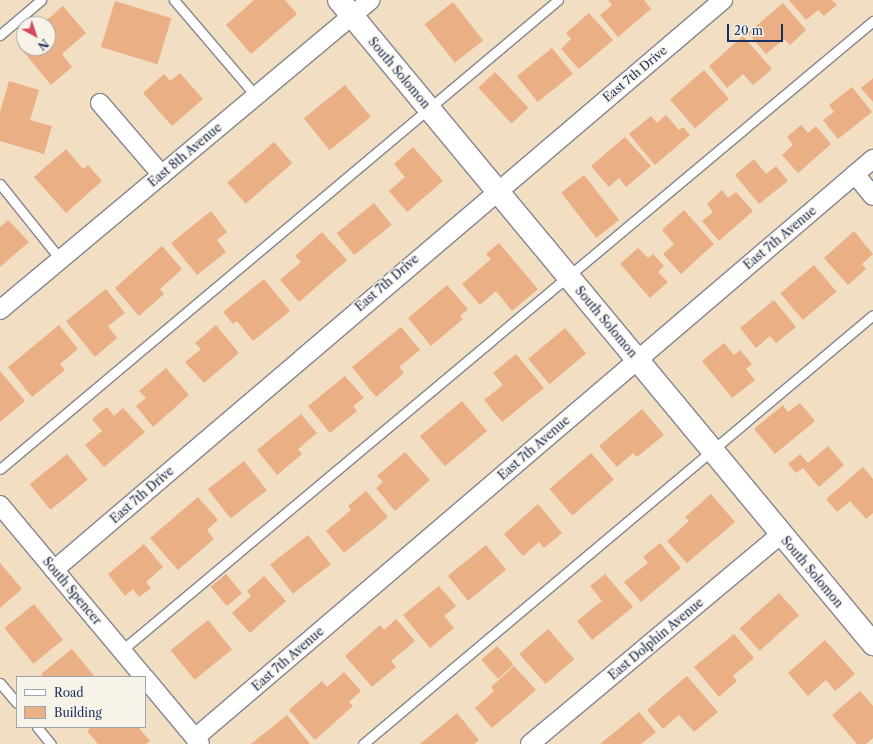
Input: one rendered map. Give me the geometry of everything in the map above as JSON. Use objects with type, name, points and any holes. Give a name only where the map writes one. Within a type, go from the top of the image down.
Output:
[{"type":"street","name":"East 8th Avenue","points":[[0,310],[256,96],[345,8],[370,0]]},
{"type":"street","name":"East 7th Drive","points":[[54,570],[496,190],[723,0]]},
{"type":"street","name":"South Solomon","points":[[345,8],[712,448],[781,534],[873,644]]},
{"type":"street","points":[[100,103],[162,175]]},
{"type":"street","name":"East 7th Avenue","points":[[198,741],[638,359],[873,159]]},
{"type":"street","points":[[855,174],[873,196]]},
{"type":"street","name":"South Spencer","points":[[0,505],[142,676]]},
{"type":"street","name":"East Dolphin Avenue","points":[[530,744],[781,534]]},
{"type":"street","name":"South Spencer","points":[[146,680],[198,741]]},
{"type":"lane","points":[[0,35],[41,0]]},
{"type":"lane","points":[[174,0],[256,96]]},
{"type":"lane","points":[[0,469],[558,0]]},
{"type":"lane","points":[[122,650],[873,21]]},
{"type":"lane","points":[[0,184],[60,259]]},
{"type":"lane","points":[[363,744],[712,448],[873,315]]},
{"type":"lane","points":[[0,683],[16,703]]},
{"type":"lane","points":[[37,728],[51,744]]},
{"type":"building","points":[[254,0],[285,0],[297,14],[251,54],[226,25]]},
{"type":"building","points":[[608,0],[644,0],[651,9],[618,37],[600,15],[612,5]]},
{"type":"building","points":[[789,0],[832,0],[837,5],[824,16],[818,10],[806,20]]},
{"type":"building","points":[[115,1],[171,18],[157,64],[101,47]]},
{"type":"building","points":[[453,2],[483,41],[455,63],[425,24]]},
{"type":"building","points":[[783,3],[806,30],[790,45],[784,39],[766,54],[748,33]]},
{"type":"building","points":[[63,6],[86,33],[62,54],[72,67],[51,85],[27,56],[56,56],[56,16],[51,16]]},
{"type":"building","points":[[589,13],[613,40],[579,69],[561,49],[571,39],[566,33]]},
{"type":"building","points":[[743,36],[772,69],[753,85],[743,74],[727,88],[709,66]]},
{"type":"building","points":[[552,48],[573,74],[538,102],[517,76]]},
{"type":"building","points":[[704,70],[729,99],[695,128],[670,100]]},
{"type":"building","points":[[495,72],[528,108],[512,124],[478,88]]},
{"type":"building","points":[[180,73],[203,99],[172,126],[143,93],[164,74],[170,81]]},
{"type":"building","points":[[873,78],[873,102],[861,88]]},
{"type":"building","points":[[9,81],[39,90],[30,120],[52,126],[44,154],[0,141],[0,112]]},
{"type":"building","points":[[345,85],[371,117],[330,150],[304,118]]},
{"type":"building","points":[[852,87],[872,112],[838,139],[823,120],[834,112],[829,105]]},
{"type":"building","points":[[666,115],[679,130],[683,127],[690,135],[655,165],[629,134],[651,116],[657,123]]},
{"type":"building","points":[[801,125],[808,133],[816,126],[831,144],[798,173],[782,155],[793,145],[787,137]]},
{"type":"building","points":[[625,137],[651,166],[626,187],[619,178],[609,187],[591,166]]},
{"type":"building","points":[[274,142],[292,163],[246,204],[227,183]]},
{"type":"building","points":[[413,147],[443,181],[407,212],[389,191],[405,177],[394,164]]},
{"type":"building","points":[[66,149],[83,169],[88,165],[102,181],[66,213],[34,177]]},
{"type":"building","points":[[754,159],[766,174],[776,166],[788,181],[759,204],[735,175]]},
{"type":"building","points":[[584,175],[619,220],[596,238],[561,193]]},
{"type":"building","points":[[722,190],[728,198],[736,192],[753,211],[719,241],[702,221],[713,212],[707,204]]},
{"type":"building","points":[[374,203],[392,225],[354,255],[337,233]]},
{"type":"building","points":[[684,210],[714,244],[681,274],[663,254],[674,244],[662,230]]},
{"type":"building","points":[[211,211],[227,232],[217,240],[226,252],[197,275],[171,243]]},
{"type":"building","points":[[8,220],[29,242],[0,267],[0,227]]},
{"type":"building","points":[[854,231],[873,254],[862,264],[866,269],[848,285],[824,258]]},
{"type":"building","points":[[322,232],[347,260],[299,302],[280,280],[301,262],[295,256]]},
{"type":"building","points":[[499,243],[538,289],[512,311],[496,291],[480,305],[462,284],[491,259],[486,254]]},
{"type":"building","points":[[162,246],[182,269],[160,289],[164,294],[139,316],[115,288]]},
{"type":"building","points":[[638,248],[648,258],[653,254],[664,266],[658,272],[668,282],[650,298],[620,264]]},
{"type":"building","points":[[814,265],[836,292],[803,320],[780,293]]},
{"type":"building","points":[[264,279],[290,311],[253,341],[237,321],[233,324],[223,312]]},
{"type":"building","points":[[447,285],[468,309],[460,316],[463,319],[431,346],[408,318]]},
{"type":"building","points":[[106,289],[125,313],[108,326],[117,338],[95,357],[66,321]]},
{"type":"building","points":[[774,300],[796,327],[776,343],[770,336],[756,348],[740,328]]},
{"type":"building","points":[[59,325],[78,349],[60,364],[65,370],[32,397],[8,367]]},
{"type":"building","points":[[216,325],[239,353],[204,383],[185,362],[201,349],[195,343]]},
{"type":"building","points":[[401,327],[420,350],[399,367],[404,373],[376,397],[352,367]]},
{"type":"building","points":[[565,328],[586,353],[549,384],[528,359]]},
{"type":"building","points":[[724,343],[734,355],[740,350],[752,364],[746,369],[755,380],[732,398],[702,361]]},
{"type":"building","points":[[516,354],[544,388],[502,422],[484,400],[503,385],[493,373]]},
{"type":"building","points":[[166,368],[189,395],[153,427],[136,406],[146,398],[139,391]]},
{"type":"building","points":[[0,371],[25,401],[0,422]]},
{"type":"building","points":[[345,376],[364,398],[353,406],[357,411],[330,433],[308,406]]},
{"type":"building","points":[[462,401],[487,431],[445,466],[420,436]]},
{"type":"building","points":[[800,403],[815,421],[775,454],[754,429],[783,405],[788,412]]},
{"type":"building","points":[[107,407],[114,416],[123,408],[145,432],[104,467],[85,445],[102,431],[92,419]]},
{"type":"building","points":[[642,409],[664,435],[637,457],[633,453],[617,467],[599,446]]},
{"type":"building","points":[[301,414],[317,433],[298,449],[302,454],[277,475],[257,450]]},
{"type":"building","points":[[828,446],[844,465],[819,487],[803,468],[796,473],[788,464],[800,454],[808,463]]},
{"type":"building","points":[[405,452],[430,480],[395,511],[376,488],[383,482],[377,476]]},
{"type":"building","points":[[591,453],[614,479],[572,515],[549,489]]},
{"type":"building","points":[[67,454],[88,480],[50,510],[30,484]]},
{"type":"building","points":[[244,461],[267,490],[231,518],[208,489]]},
{"type":"building","points":[[863,467],[873,479],[873,513],[866,519],[850,501],[837,512],[826,499]]},
{"type":"building","points":[[366,491],[388,517],[344,553],[326,531],[351,510],[348,506]]},
{"type":"building","points":[[711,494],[735,522],[687,563],[667,541],[689,521],[685,517]]},
{"type":"building","points":[[198,497],[218,520],[207,530],[214,539],[178,570],[150,538]]},
{"type":"building","points":[[538,504],[562,533],[544,548],[539,542],[523,556],[504,534]]},
{"type":"building","points":[[308,535],[331,564],[293,594],[270,565]]},
{"type":"building","points":[[660,543],[681,568],[641,602],[624,582],[648,563],[643,557]]},
{"type":"building","points":[[144,544],[163,567],[146,582],[151,588],[139,597],[133,589],[125,596],[108,574]]},
{"type":"building","points":[[486,545],[506,570],[468,601],[448,576]]},
{"type":"building","points":[[0,563],[22,589],[0,608]]},
{"type":"building","points":[[226,574],[242,593],[227,606],[211,587]]},
{"type":"building","points":[[605,574],[633,607],[592,640],[577,621],[602,601],[590,586]]},
{"type":"building","points":[[264,576],[286,601],[250,633],[232,613],[251,596],[247,591]]},
{"type":"building","points":[[439,586],[456,606],[444,616],[454,628],[430,648],[403,615]]},
{"type":"building","points":[[779,593],[799,615],[760,651],[740,628]]},
{"type":"building","points":[[34,604],[63,640],[33,664],[4,628]]},
{"type":"building","points":[[396,619],[415,641],[391,661],[396,667],[372,687],[345,656],[380,625],[384,630]]},
{"type":"building","points":[[208,620],[232,650],[195,680],[171,650]]},
{"type":"building","points":[[548,629],[574,659],[546,684],[519,654]]},
{"type":"building","points":[[734,634],[754,658],[733,676],[737,681],[719,697],[694,667]]},
{"type":"building","points":[[825,640],[855,674],[835,691],[826,680],[808,696],[788,673]]},
{"type":"building","points":[[497,646],[514,665],[498,679],[481,660]]},
{"type":"building","points":[[72,649],[94,676],[43,676],[41,674]]},
{"type":"building","points":[[514,666],[536,690],[492,728],[475,708],[494,691],[491,687]]},
{"type":"building","points":[[344,672],[361,691],[349,702],[353,706],[315,740],[289,710],[322,681],[327,687]]},
{"type":"building","points":[[687,676],[718,712],[694,732],[679,715],[663,729],[647,710]]},
{"type":"building","points":[[860,691],[873,706],[873,738],[866,744],[857,744],[832,715]]},
{"type":"building","points":[[639,712],[656,732],[641,744],[600,744]]},
{"type":"building","points":[[457,713],[479,740],[474,744],[420,744]]},
{"type":"building","points":[[287,715],[310,744],[251,744]]},
{"type":"building","points":[[90,728],[139,728],[150,741],[146,744],[98,744],[87,731]]}]
